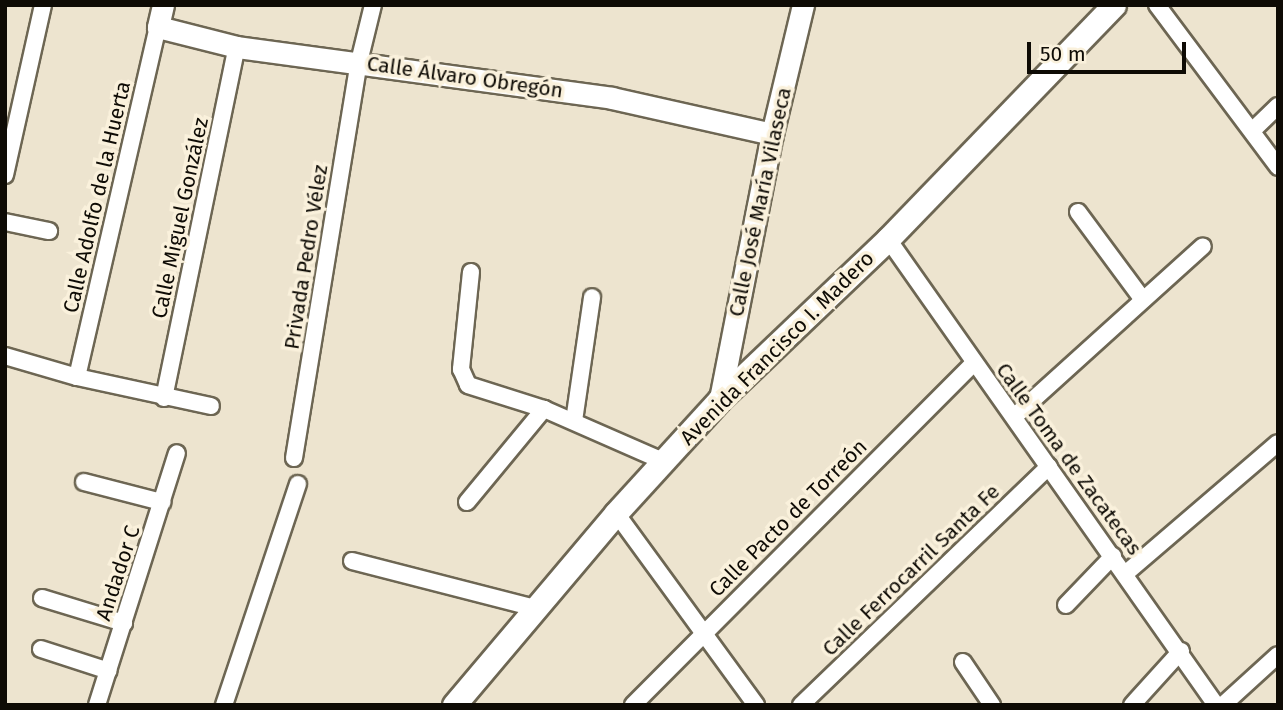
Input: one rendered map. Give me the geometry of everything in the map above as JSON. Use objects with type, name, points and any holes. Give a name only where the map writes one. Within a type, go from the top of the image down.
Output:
[{"type":"main road","name":"Avenida Francisco I. Madero","points":[[454,705],[616,513],[720,399],[888,239],[1114,5]]},
{"type":"street","points":[[5,175],[43,5]]},
{"type":"street","points":[[158,27],[163,5]]},
{"type":"street","name":"Privada Pedro Vélez","points":[[294,458],[359,62],[373,5]]},
{"type":"street","name":"Calle José María Vilaseca","points":[[720,399],[772,134],[803,5]]},
{"type":"street","points":[[1157,5],[1278,167]]},
{"type":"street","name":"Calle Álvaro Obregón","points":[[158,27],[237,47],[612,98],[772,134]]},
{"type":"street","name":"Calle Adolfo de la Huerta","points":[[78,377],[158,27]]},
{"type":"street","name":"Calle Miguel González","points":[[164,398],[237,47]]},
{"type":"street","points":[[1252,131],[1278,106]]},
{"type":"street","points":[[1078,212],[1143,300]]},
{"type":"street","points":[[5,222],[49,231]]},
{"type":"street","name":"Calle Toma de Zacatecas","points":[[888,239],[1181,651],[1216,705]]},
{"type":"street","points":[[1015,416],[1203,246]]},
{"type":"street","points":[[471,272],[461,369],[468,385],[544,409],[663,461]]},
{"type":"street","points":[[574,421],[592,297]]},
{"type":"street","points":[[5,356],[164,398],[211,406]]},
{"type":"street","name":"Calle Pacto de Torreón","points":[[633,705],[974,363]]},
{"type":"street","points":[[467,502],[544,409]]},
{"type":"street","points":[[1125,574],[1278,443]]},
{"type":"street","name":"Andador C","points":[[97,705],[177,453]]},
{"type":"street","name":"Calle Ferrocarril Santa Fe","points":[[801,705],[1049,466]]},
{"type":"street","points":[[84,482],[162,502]]},
{"type":"street","points":[[224,705],[298,484]]},
{"type":"street","points":[[616,513],[756,705]]},
{"type":"street","points":[[1066,605],[1113,556]]},
{"type":"street","points":[[352,561],[535,608]]},
{"type":"street","points":[[42,598],[124,623]]},
{"type":"street","points":[[41,649],[109,671]]},
{"type":"street","points":[[1132,705],[1181,651]]},
{"type":"street","points":[[1223,705],[1278,655]]},
{"type":"street","points":[[963,662],[992,705]]}]
